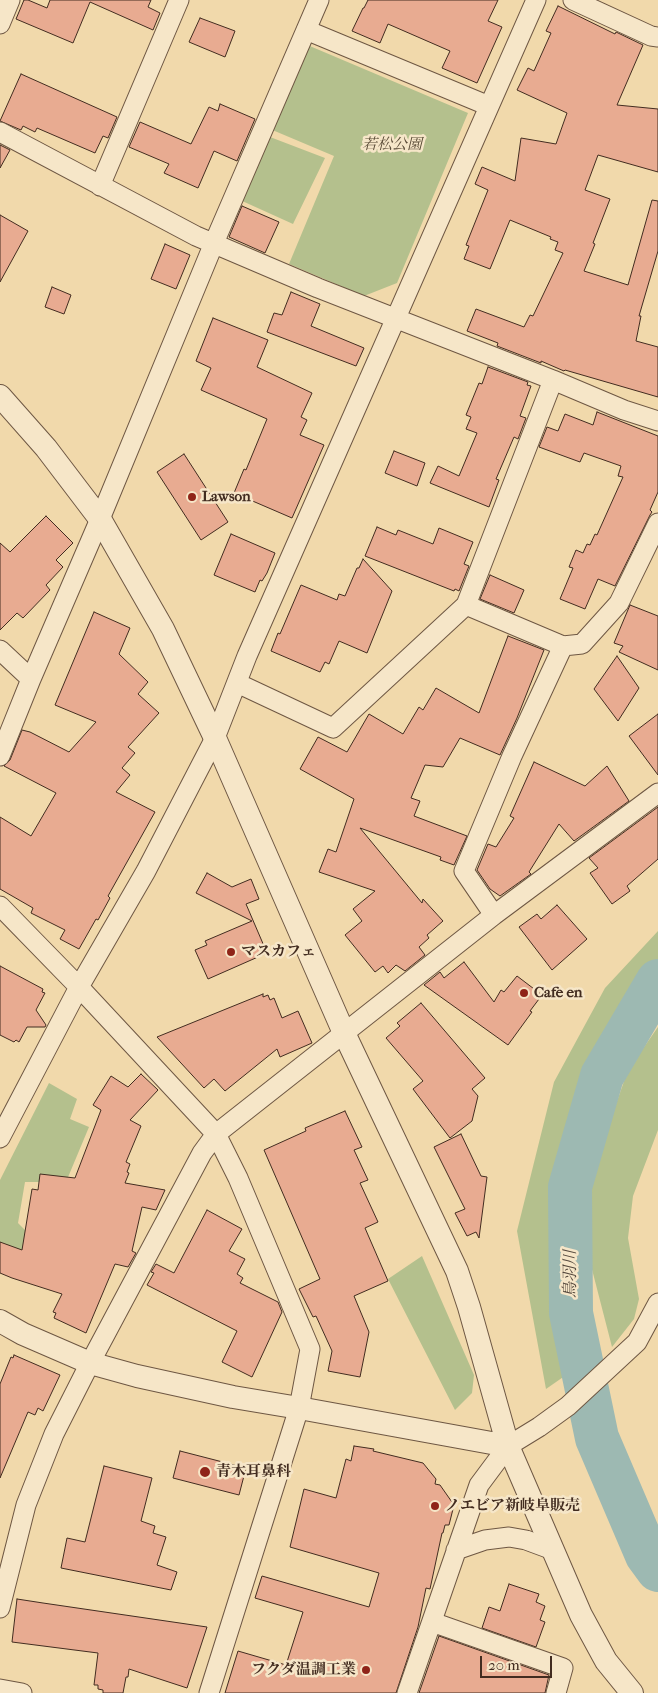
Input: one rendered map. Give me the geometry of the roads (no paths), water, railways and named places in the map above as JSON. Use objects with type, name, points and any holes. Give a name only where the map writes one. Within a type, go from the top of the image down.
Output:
[{"type":"street","points":[[0,24],[10,0]]},
{"type":"street","points":[[100,186],[179,0]]},
{"type":"street","points":[[0,756],[214,243],[319,0]]},
{"type":"street","points":[[0,1138],[79,987],[146,871],[215,738],[247,656],[536,0]]},
{"type":"street","points":[[573,0],[651,36],[658,37]]},
{"type":"street","points":[[306,30],[489,106]]},
{"type":"street","points":[[0,132],[196,236],[396,320],[553,380],[624,410],[658,421]]},
{"type":"street","points":[[237,683],[333,728],[466,605],[553,380]]},
{"type":"street","points":[[0,396],[46,448],[100,519],[163,629],[215,738],[344,1033],[457,1270],[469,1306],[508,1446],[552,1550],[581,1615],[606,1661],[632,1693]]},
{"type":"street","points":[[466,605],[563,646],[582,644],[620,602],[658,523]]},
{"type":"street","points":[[494,915],[464,871],[512,756],[563,646]]},
{"type":"street","points":[[0,650],[31,678]]},
{"type":"street","points":[[0,1608],[26,1505],[54,1434],[202,1153],[216,1134],[494,915],[658,793]]},
{"type":"street","points":[[0,906],[79,987],[216,1134],[238,1178],[310,1350],[299,1408],[209,1693]]},
{"type":"street","points":[[407,1693],[479,1485],[508,1446],[568,1406],[637,1342],[657,1306]]},
{"type":"street","points":[[0,1321],[23,1334],[90,1363],[137,1376],[233,1397],[508,1446]]},
{"type":"street","points":[[456,1550],[485,1540],[509,1537],[526,1540],[552,1550]]},
{"type":"street","points":[[432,1622],[564,1668],[556,1693]]},
{"type":"street","points":[[0,1689],[22,1693]]},
{"type":"waterway","name":"鳥羽川","points":[[658,981],[602,1076],[570,1187],[571,1313],[597,1438],[647,1555],[658,1570]]},
{"type":"place","name":"Lawson","points":[[192,497]]},
{"type":"place","name":"マスカフェ","points":[[231,952]]},
{"type":"place","name":"Cafe en","points":[[524,993]]},
{"type":"place","name":"青木耳鼻科","points":[[205,1472]]},
{"type":"place","name":"ノエビア新岐阜販売","points":[[435,1506]]},
{"type":"place","name":"フクダ温調工業","points":[[366,1670]]},
{"type":"park label","name":"若松公園","points":[[392,145]]}]
